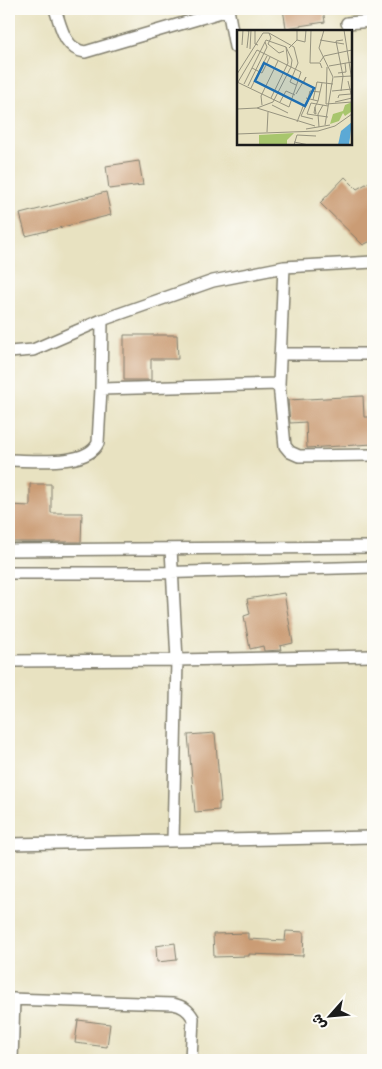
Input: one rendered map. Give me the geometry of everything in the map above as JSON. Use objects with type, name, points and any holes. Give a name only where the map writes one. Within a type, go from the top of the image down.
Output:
[{"type":"street","points":[[55,9],[70,46],[85,52],[228,9],[235,47]]},
{"type":"street","points":[[347,23],[373,21]]},
{"type":"street","points":[[9,352],[33,350],[102,320],[213,281],[284,267],[373,262]]},
{"type":"street","points":[[284,267],[279,384],[285,446],[290,452],[299,456],[373,454]]},
{"type":"street","points":[[9,460],[75,459],[92,452],[98,444],[102,320]]},
{"type":"street","points":[[280,354],[373,354]]},
{"type":"street","points":[[101,389],[279,384]]},
{"type":"street","points":[[9,550],[373,547]]},
{"type":"street","points":[[171,549],[177,660],[173,841]]},
{"type":"street","points":[[9,573],[172,572],[373,567]]},
{"type":"street","points":[[9,661],[373,656]]},
{"type":"street","points":[[9,844],[373,837]]},
{"type":"street","points":[[12,1060],[11,999],[173,1004],[181,1006],[191,1013],[193,1018],[191,1060]]},
{"type":"building","points":[[283,9],[323,9],[325,22],[286,28]]},
{"type":"building","points":[[139,161],[143,185],[109,189],[106,166]]},
{"type":"building","points":[[345,177],[357,189],[373,180],[373,240],[363,245],[320,203]]},
{"type":"building","points":[[106,192],[111,215],[26,236],[20,214]]},
{"type":"building","points":[[124,335],[177,335],[178,359],[151,359],[151,380],[124,380]]},
{"type":"building","points":[[363,396],[364,417],[373,417],[373,444],[307,448],[306,422],[290,423],[288,400]]},
{"type":"building","points":[[30,484],[51,484],[51,513],[82,513],[81,542],[9,542],[9,505],[30,506]]},
{"type":"building","points":[[284,593],[293,643],[280,646],[281,650],[264,651],[263,646],[250,649],[244,616],[250,614],[247,599]]},
{"type":"building","points":[[215,733],[221,802],[219,802],[219,810],[195,812],[188,735]]},
{"type":"building","points":[[286,931],[304,932],[303,956],[249,954],[249,956],[214,957],[213,934],[248,933],[248,939],[285,941]]},
{"type":"building","points":[[175,943],[177,960],[157,962],[156,946]]},
{"type":"building","points":[[78,1020],[110,1024],[107,1047],[75,1043]]}]
